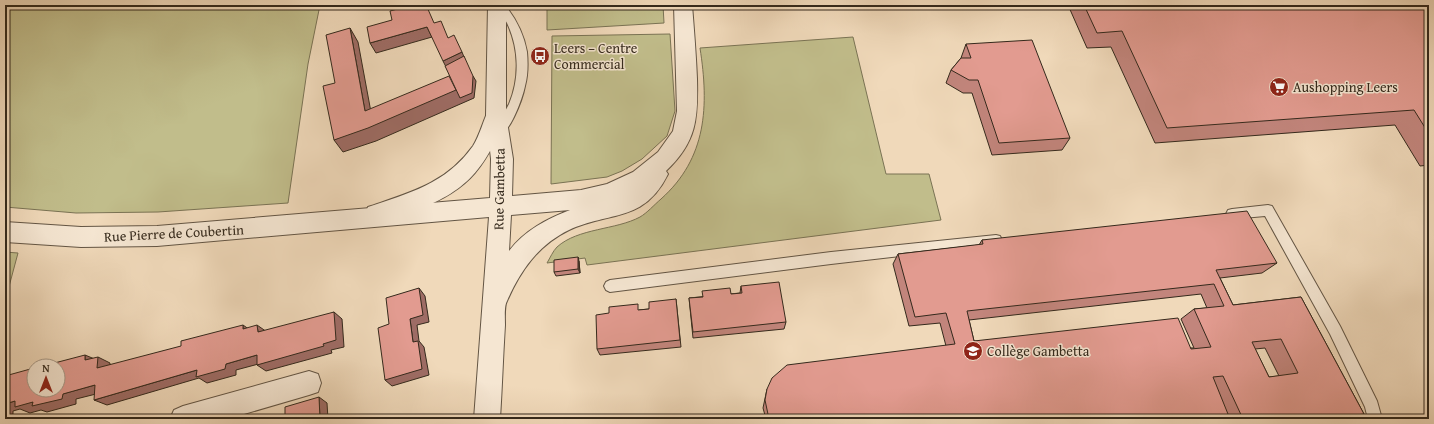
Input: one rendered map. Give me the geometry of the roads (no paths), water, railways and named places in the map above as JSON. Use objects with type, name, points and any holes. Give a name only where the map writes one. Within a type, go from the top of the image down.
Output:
[{"type":"street","name":"Rue Gambetta","points":[[487,419],[501,206],[502,159],[497,124],[496,5]]},
{"type":"street","points":[[493,314],[504,278],[515,260],[528,245],[543,232],[559,223],[576,217],[618,208],[630,203],[653,182],[665,159],[676,145],[683,130],[687,114],[687,70],[683,5]]},
{"type":"street","name":"Rue Pierre de Coubertin","points":[[344,221],[386,212],[434,193],[466,170],[480,153],[497,124]]},
{"type":"street","name":"Rue Pierre de Coubertin","points":[[5,232],[110,238],[157,236],[568,201],[594,197],[612,192],[649,173],[665,159]]},
{"type":"street","name":"Rue Gambetta","points":[[491,372],[496,419]]},
{"type":"street","points":[[183,419],[309,383]]},
{"type":"lane","points":[[497,124],[514,107],[520,91],[521,75],[520,38],[514,23],[500,5]]},
{"type":"lane","points":[[1220,215],[1268,210],[1335,330],[1372,406],[1375,419]]},
{"type":"lane","points":[[610,286],[831,258],[1006,239]]},
{"type":"place","name":"Leers – Centre Commercial","points":[[540,56]]},
{"type":"place","name":"Aushopping Leers","points":[[1279,87]]},
{"type":"place","name":"Collège Gambetta","points":[[973,351]]}]
